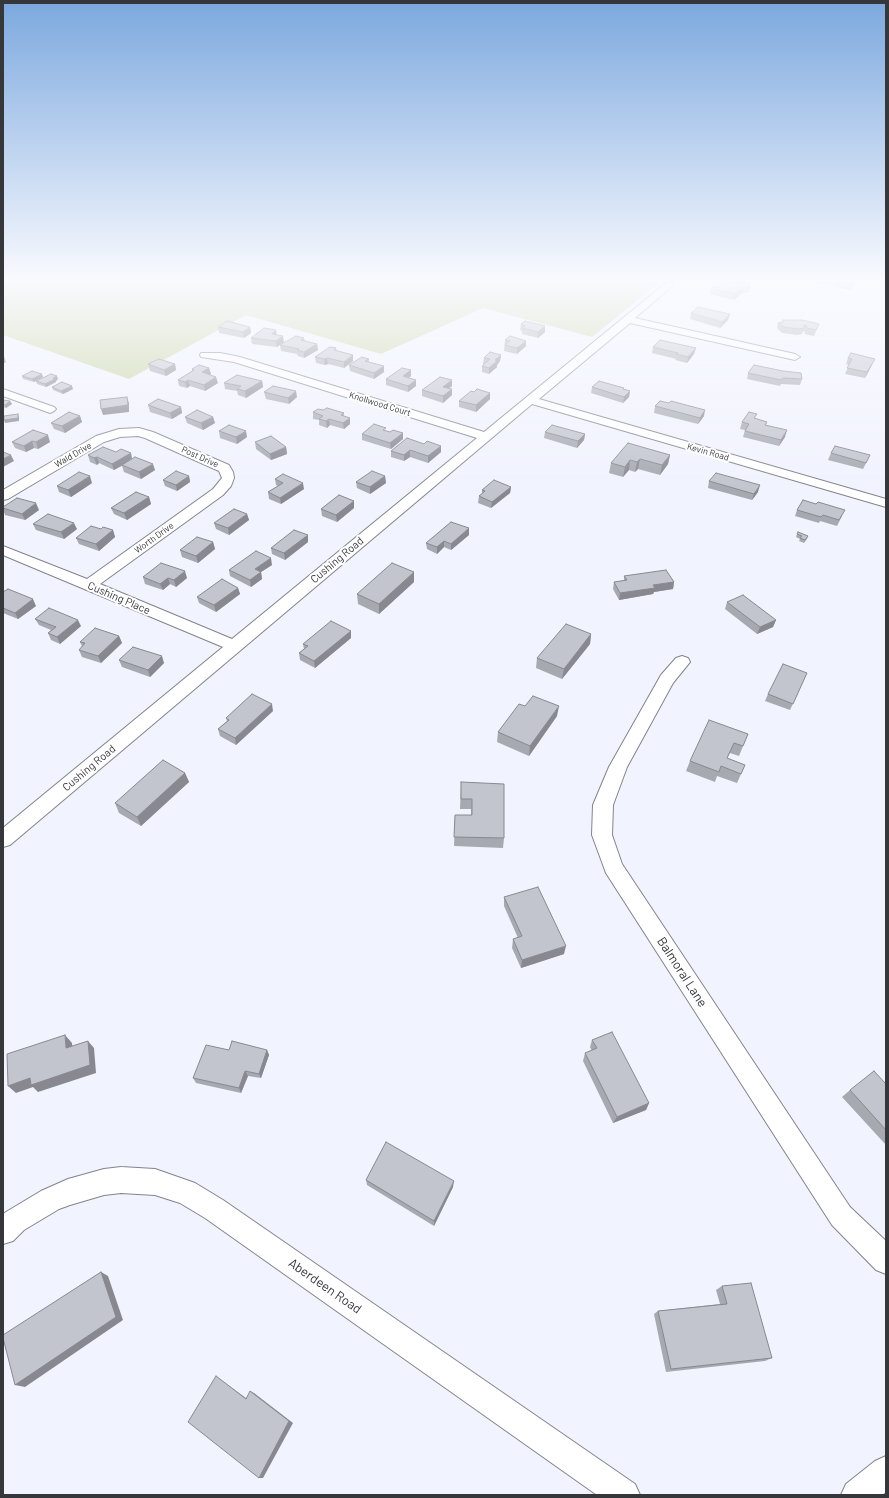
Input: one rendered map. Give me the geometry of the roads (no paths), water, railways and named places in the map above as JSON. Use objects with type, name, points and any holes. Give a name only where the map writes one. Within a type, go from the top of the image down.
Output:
[{"type":"street","name":"Cushing Road","points":[[3,839],[588,352]]},
{"type":"street","points":[[772,352],[795,357]]},
{"type":"street","name":"Knollwood Court","points":[[205,355],[236,359],[486,437]]},
{"type":"street","points":[[3,392],[50,409]]},
{"type":"street","name":"Kevin Road","points":[[530,400],[886,503]]},
{"type":"street","name":"Wald Drive","points":[[3,496],[109,435],[130,432],[149,435]]},
{"type":"street","name":"Post Drive","points":[[149,435],[224,468],[227,472],[228,478],[226,483],[218,492]]},
{"type":"street","name":"Worth Drive","points":[[89,585],[218,492]]},
{"type":"street","name":"Cushing Place","points":[[3,550],[235,646]]},
{"type":"street","name":"Balmoral Lane","points":[[682,662],[667,679],[618,767],[603,805],[602,835],[613,867],[841,1216],[886,1260]]},
{"type":"street","name":"Aberdeen Road","points":[[3,1231],[50,1200],[68,1192],[104,1182],[121,1180],[155,1182],[186,1192],[214,1209],[624,1495]]},
{"type":"street","points":[[857,1495],[886,1472]]}]
